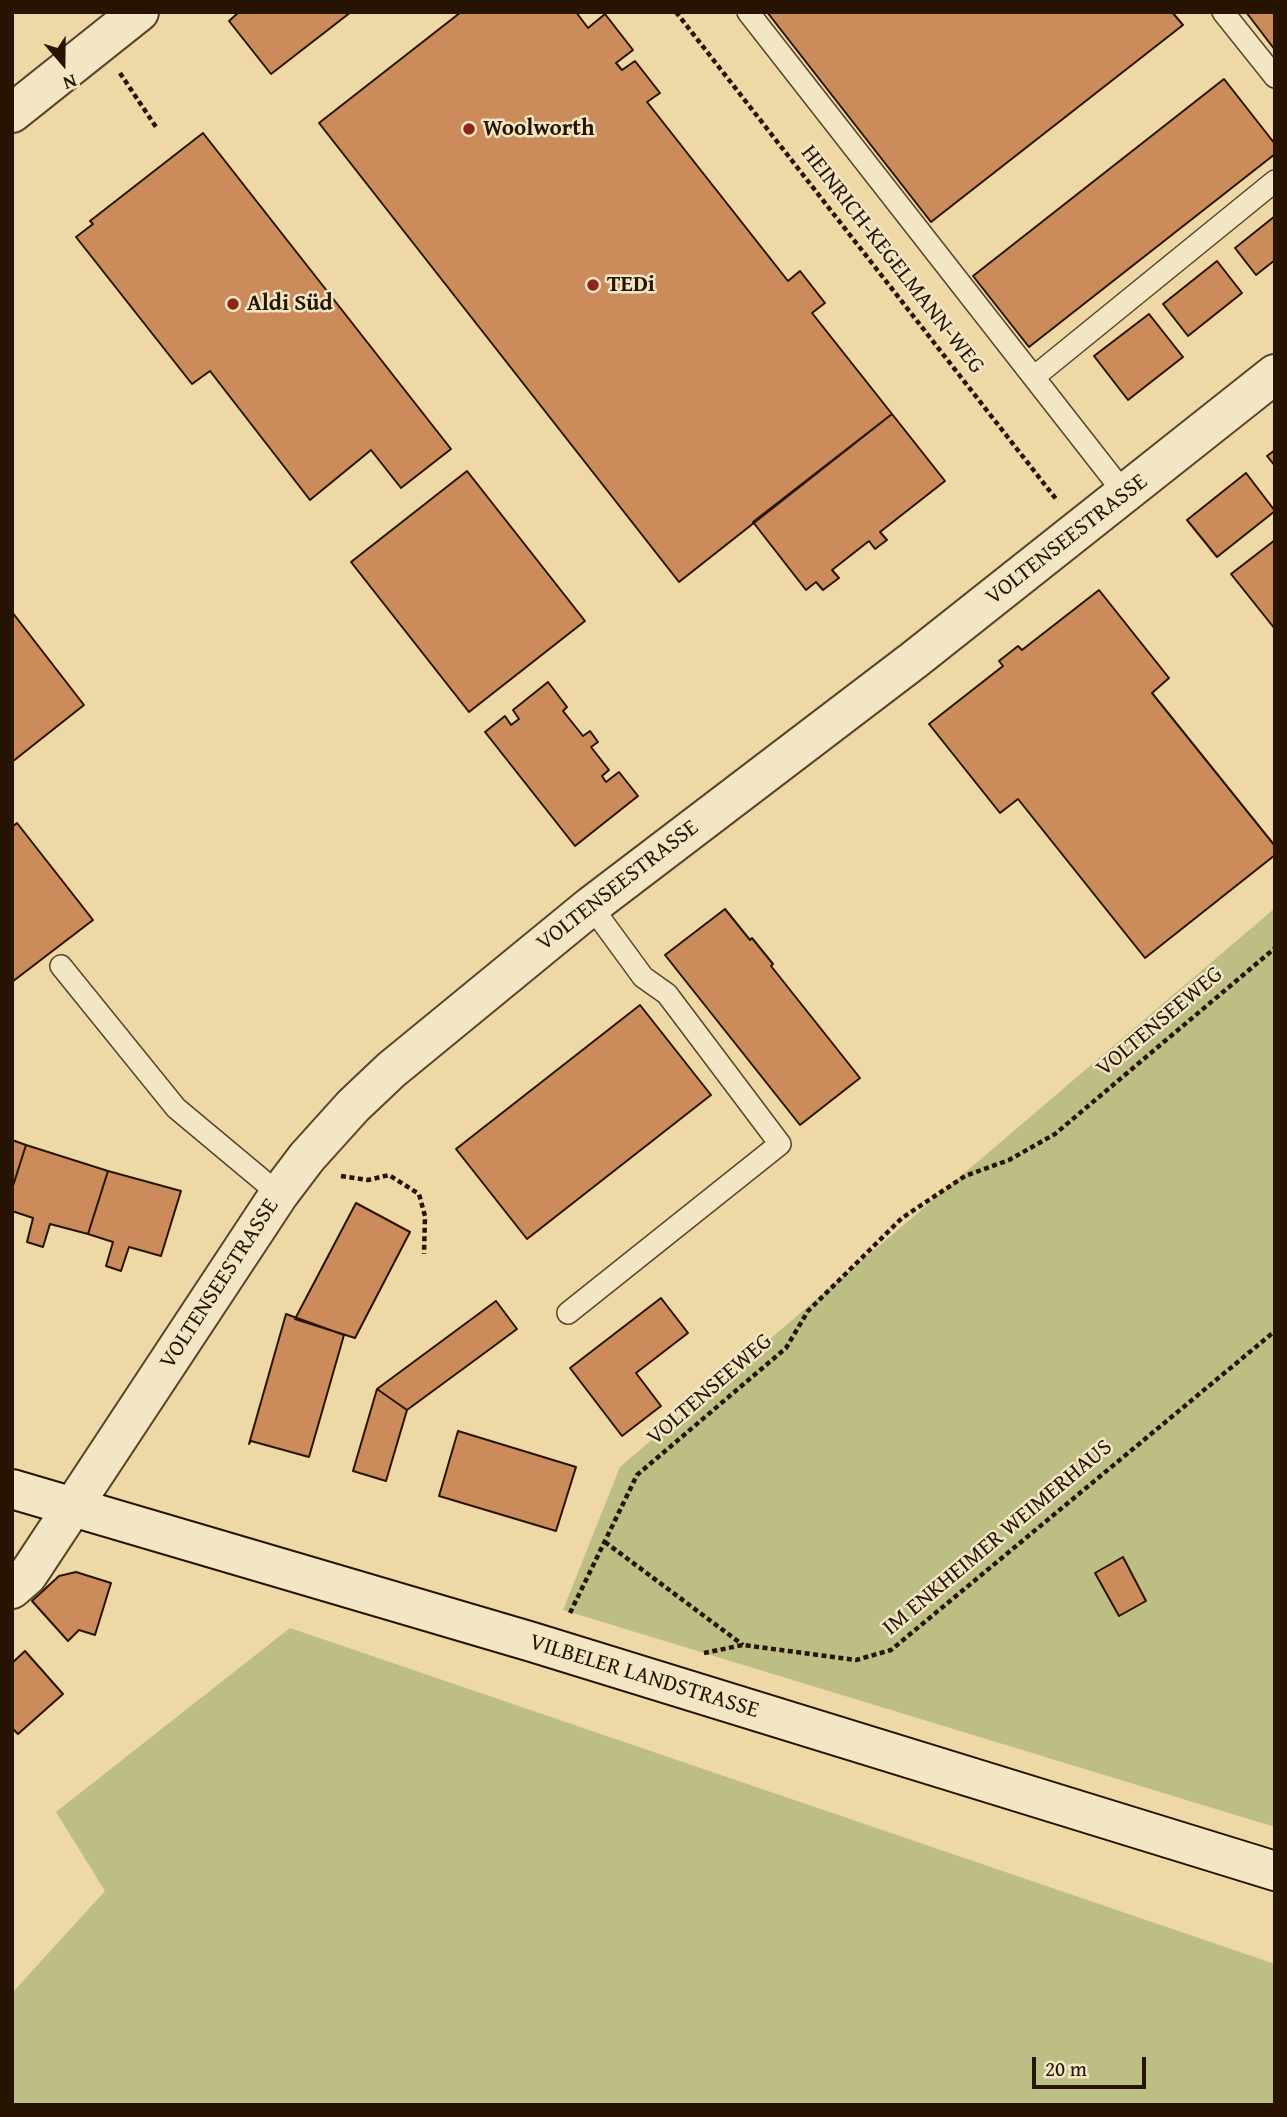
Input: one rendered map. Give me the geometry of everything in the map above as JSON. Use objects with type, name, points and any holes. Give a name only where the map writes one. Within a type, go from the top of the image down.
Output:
[{"type":"street","points":[[12,113],[139,12]]},
{"type":"street","name":"VOLTENSEESTRASSE","points":[[12,1589],[27,1576],[279,1194],[307,1157],[353,1106],[391,1070],[591,905],[914,660],[1275,374]]},
{"type":"street","name":"VILBELER LANDSTRASSE","points":[[12,1489],[553,1649],[1275,1871]]},
{"type":"lane","points":[[748,12],[1125,494]]},
{"type":"lane","points":[[1223,12],[1275,77]]},
{"type":"lane","points":[[1034,377],[1275,181]]},
{"type":"lane","points":[[568,1313],[780,1144],[667,994],[643,977],[591,905]]},
{"type":"lane","points":[[61,966],[176,1108],[279,1194]]},
{"type":"path","name":"HEINRICH-KEGELMANN-WEG","points":[[676,12],[1081,530]]},
{"type":"path","points":[[100,43],[156,127]]},
{"type":"path","name":"VOLTENSEEWEG","points":[[553,1649],[637,1475],[786,1348],[808,1311],[902,1218],[965,1176],[1009,1160],[1055,1134],[1275,948]]},
{"type":"path","points":[[307,1157],[342,1177],[368,1180],[389,1175],[419,1194],[425,1216],[424,1254]]},
{"type":"path","name":"IM ENKHEIMER WEIMERHAUS","points":[[686,1690],[701,1654],[743,1646],[856,1660],[891,1650],[1275,1331]]},
{"type":"path","points":[[605,1542],[743,1646]]},
{"type":"green space","points":[[1275,908],[1275,1827],[563,1610],[620,1467]]},
{"type":"green space","points":[[290,1628],[1275,1964],[1275,2105],[12,2105],[12,1993],[105,1891],[56,1812]]},
{"type":"building","points":[[239,12],[351,12],[271,74],[229,21]]},
{"type":"building","points":[[461,12],[576,12],[588,28],[605,14],[633,50],[616,63],[622,70],[635,61],[660,93],[647,102],[788,281],[800,271],[825,303],[812,313],[892,414],[679,582],[319,123]]},
{"type":"building","points":[[767,12],[1172,12],[1183,25],[931,222]]},
{"type":"building","points":[[1246,12],[1275,12],[1275,50]]},
{"type":"building","points":[[1224,79],[1275,144],[1275,154],[1029,347],[973,276]]},
{"type":"building","name":"Aldi Süd","points":[[203,133],[451,449],[401,488],[371,450],[310,500],[210,371],[192,384],[76,237],[93,224],[90,221]]},
{"type":"building","points":[[1275,216],[1275,260],[1256,275],[1235,248]]},
{"type":"building","points":[[1217,261],[1242,293],[1188,336],[1163,304]]},
{"type":"building","points":[[1149,314],[1183,357],[1128,400],[1094,356]]},
{"type":"building","points":[[892,414],[945,481],[880,532],[887,540],[875,549],[869,541],[832,570],[839,578],[823,590],[816,582],[806,590],[753,522]]},
{"type":"building","points":[[1275,450],[1275,466],[1267,456]]},
{"type":"building","points":[[467,471],[585,621],[469,712],[351,562]]},
{"type":"building","points":[[1246,473],[1275,511],[1217,557],[1187,520]]},
{"type":"building","points":[[1275,540],[1275,629],[1231,574]]},
{"type":"building","points":[[1099,590],[1169,678],[1152,693],[1275,846],[1275,855],[1145,958],[1018,799],[1000,813],[929,724],[1003,666],[999,661],[1018,646],[1022,650]]},
{"type":"building","points":[[12,612],[84,705],[12,762]]},
{"type":"building","points":[[548,682],[567,707],[563,711],[583,736],[590,731],[598,742],[591,747],[609,770],[602,776],[606,782],[619,772],[638,796],[575,846],[485,732],[505,716],[511,725],[519,719],[513,710]]},
{"type":"building","points":[[17,823],[93,920],[12,982],[12,827]]},
{"type":"building","points":[[725,909],[773,964],[771,966],[860,1078],[800,1125],[665,955]]},
{"type":"building","points":[[640,1005],[711,1095],[527,1239],[456,1149]]},
{"type":"building","points":[[12,1140],[26,1145],[12,1189]]},
{"type":"building","points":[[26,1145],[108,1171],[88,1234],[50,1224],[43,1247],[27,1242],[33,1218],[12,1211],[12,1189]]},
{"type":"building","points":[[108,1171],[181,1191],[161,1256],[129,1247],[121,1271],[106,1266],[113,1242],[88,1234]]},
{"type":"building","points":[[356,1203],[410,1232],[355,1338],[295,1319]]},
{"type":"building","points":[[661,1298],[688,1333],[636,1373],[661,1406],[622,1436],[570,1368]]},
{"type":"building","points":[[496,1301],[517,1329],[490,1349],[407,1410],[377,1389]]},
{"type":"building","points":[[286,1314],[344,1335],[309,1457],[251,1441],[249,1444]]},
{"type":"building","points":[[377,1389],[407,1410],[386,1481],[353,1471]]},
{"type":"building","points":[[458,1431],[576,1467],[556,1531],[439,1496]]},
{"type":"building","points":[[1123,1557],[1146,1601],[1119,1616],[1095,1573]]},
{"type":"building","points":[[76,1572],[111,1583],[95,1635],[79,1630],[68,1641],[32,1601],[59,1576]]},
{"type":"building","points":[[25,1651],[63,1694],[18,1734],[12,1728],[12,1663]]},
{"type":"place","name":"Woolworth","points":[[469,129]]},
{"type":"place","name":"TEDi","points":[[593,285]]},
{"type":"place","name":"Aldi Süd","points":[[233,304]]}]
